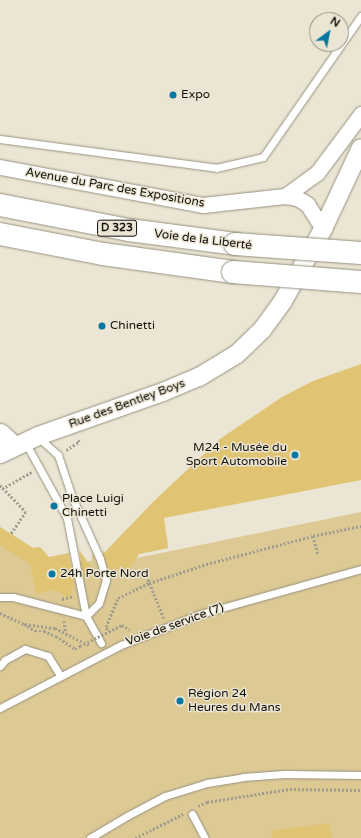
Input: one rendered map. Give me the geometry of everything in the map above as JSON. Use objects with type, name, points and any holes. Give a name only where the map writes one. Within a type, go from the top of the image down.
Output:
[{"type":"highway","name":"Voie de la Liberté","points":[[0,205],[129,230],[235,244],[361,253]]},
{"type":"highway","name":"D 323","points":[[0,234],[103,254],[233,272],[361,282]]},
{"type":"street","points":[[285,196],[317,172],[361,114]]},
{"type":"street","name":"Rue des Bentley Boys","points":[[15,442],[163,392],[199,377],[237,354],[262,330],[284,301],[323,229],[361,148]]},
{"type":"street","name":"Avenue du Parc des Expositions","points":[[0,167],[204,205],[285,196]]},
{"type":"street","points":[[285,196],[297,198],[307,204],[323,229]]},
{"type":"lane","points":[[0,139],[216,168],[263,156],[361,16]]},
{"type":"lane","points":[[15,442],[67,518],[86,616],[101,643]]},
{"type":"lane","points":[[15,442],[58,455],[72,497],[100,559],[106,580],[99,603],[86,616]]},
{"type":"lane","name":"Voie de service (7)","points":[[0,708],[60,675],[121,645],[200,614],[361,569]]},
{"type":"lane","points":[[0,596],[13,597],[86,616]]},
{"type":"lane","points":[[0,666],[5,660],[26,649],[48,656],[60,675]]},
{"type":"lane","points":[[90,838],[165,796],[207,783],[243,777],[284,774],[361,775]]},
{"type":"lane","points":[[191,811],[205,838]]},
{"type":"path","points":[[0,485],[26,512],[11,534]]},
{"type":"path","points":[[110,638],[106,627],[118,598],[149,583],[210,563],[313,536],[361,526]]},
{"type":"path","points":[[313,536],[318,554]]},
{"type":"path","points":[[145,572],[165,617],[158,620]]},
{"type":"path","points":[[0,612],[35,631],[44,631],[56,636],[75,649],[122,625],[132,630]]},
{"type":"path","points":[[24,624],[54,628],[66,632],[92,647]]},
{"type":"path","points":[[135,838],[207,802],[290,789],[361,790]]},
{"type":"shaded area","name":"Région 24 Heures du Mans","points":[[361,512],[361,838],[0,838],[0,527],[33,548],[39,547],[42,549],[44,555],[42,558],[71,565],[80,563],[82,554],[87,562],[91,561],[93,552],[97,560],[102,558],[103,550],[107,557],[150,539],[167,536],[168,548],[149,552],[148,548],[140,549],[137,558]]},
{"type":"building","name":"M24 - Musée du Sport Automobile","points":[[361,364],[361,480],[164,518],[168,548],[139,554],[123,578],[121,568],[109,571],[103,554],[153,502],[220,439],[282,397],[313,381]]},
{"type":"building","name":"24h Porte Nord","points":[[0,527],[33,548],[39,547],[49,557],[69,553],[74,582],[70,599],[55,590],[36,594],[30,564],[0,545]]},
{"type":"building","points":[[80,551],[96,574],[84,577]]},
{"type":"building","points":[[329,823],[332,838],[272,838],[271,831]]},
{"type":"place","name":"Expo","points":[[173,95]]},
{"type":"place","name":"Chinetti","points":[[102,326]]},
{"type":"place","name":"M24 - Musée du Sport Automobile","points":[[295,455]]},
{"type":"place","name":"Place Luigi Chinetti","points":[[54,506]]},
{"type":"place","name":"24h Porte Nord","points":[[52,574]]},
{"type":"place","name":"Région 24 Heures du Mans","points":[[180,701]]}]
